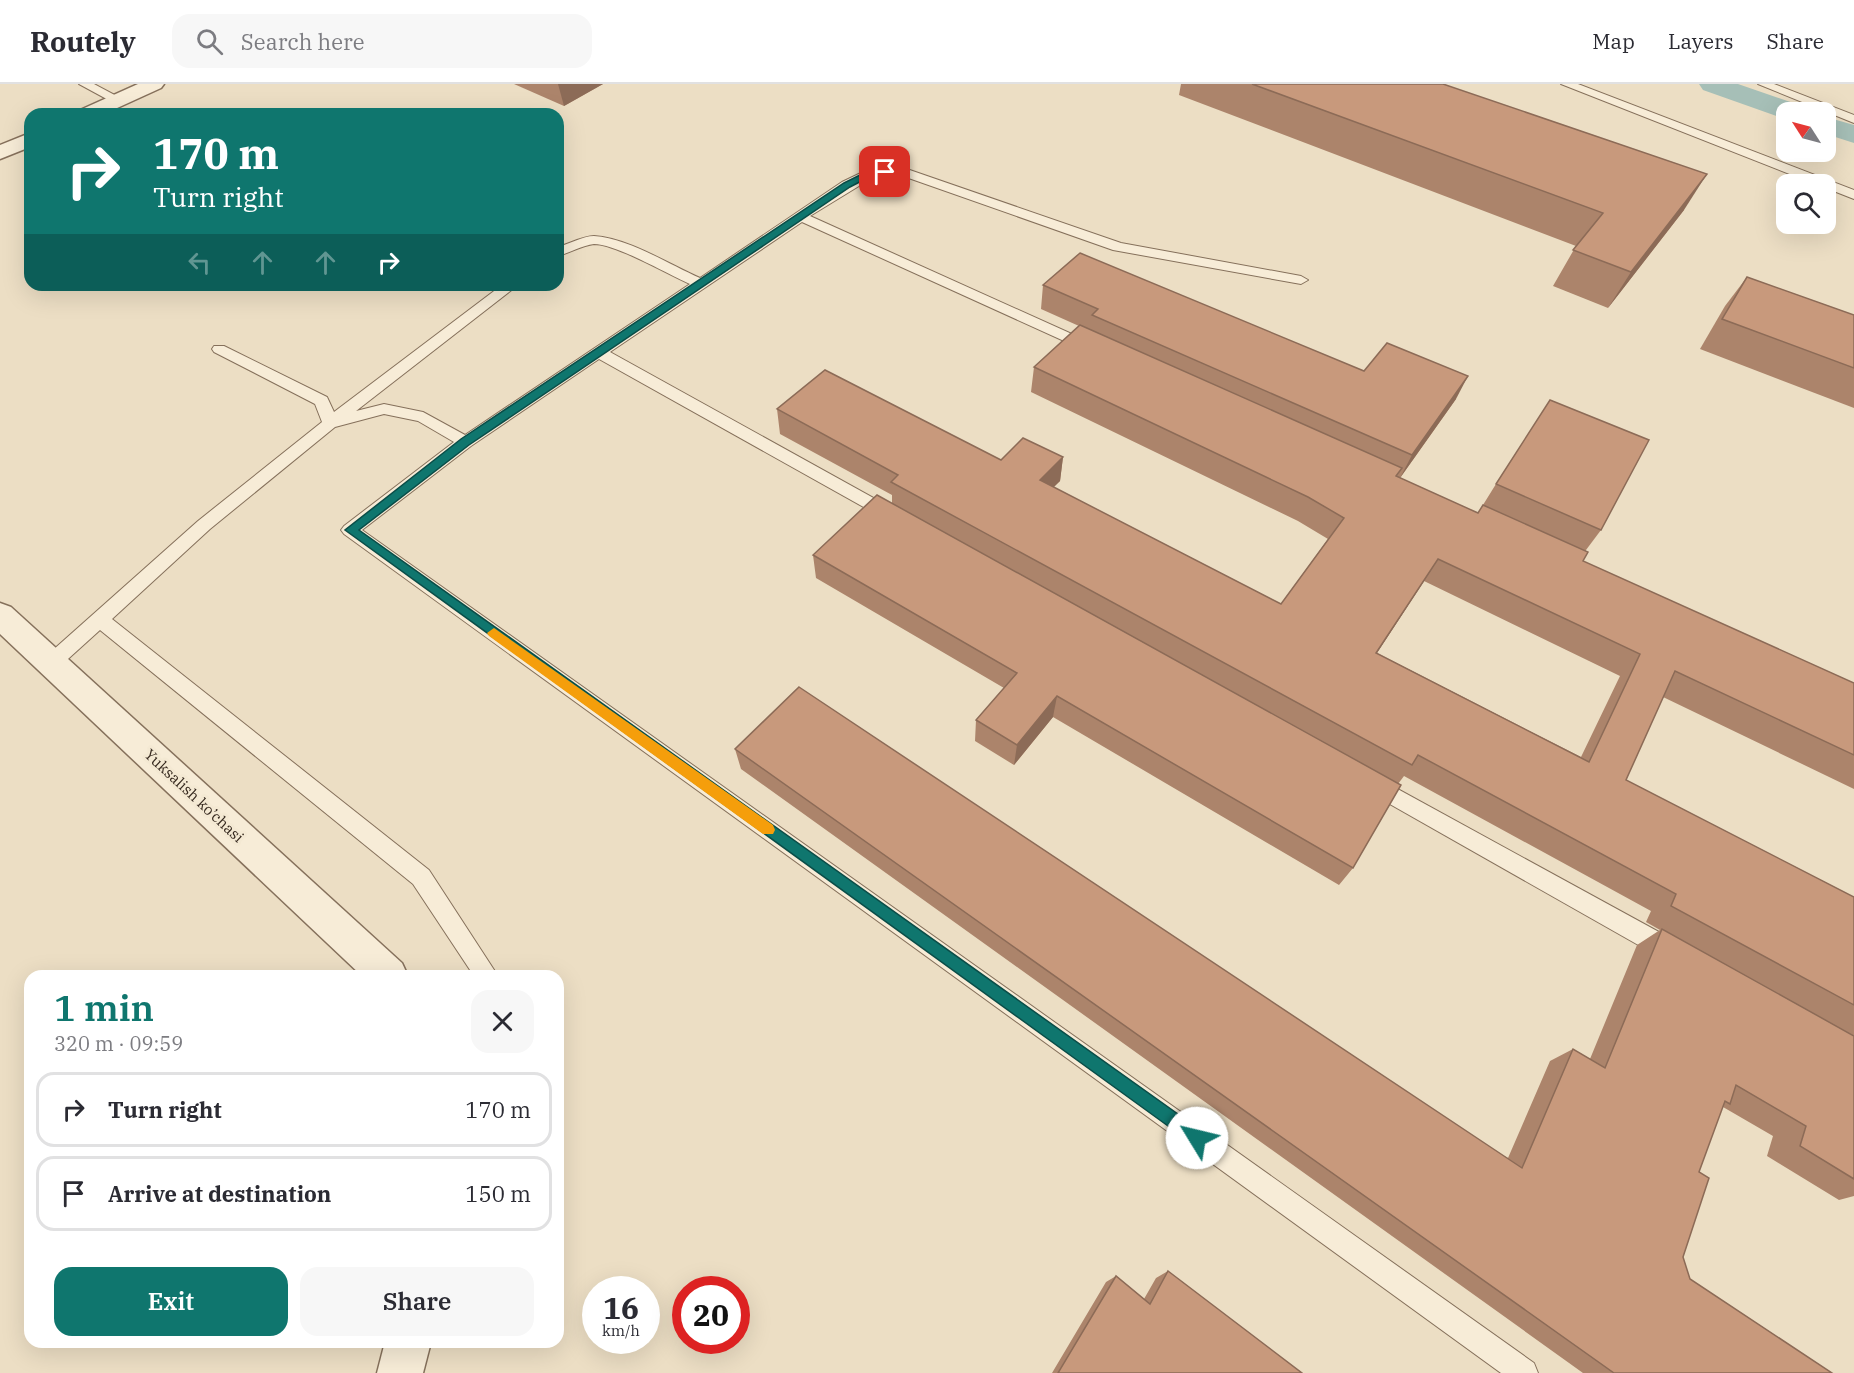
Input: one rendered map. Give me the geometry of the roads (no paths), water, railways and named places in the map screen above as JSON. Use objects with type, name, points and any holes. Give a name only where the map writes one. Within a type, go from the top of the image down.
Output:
[{"type":"street","points":[[100,108],[154,84]]},
{"type":"street","points":[[0,153],[24,142]]},
{"type":"street","name":"Yuksalish ko’chasi","points":[[0,615],[383,970]]},
{"type":"street","points":[[400,1373],[406,1348]]},
{"type":"lane","points":[[85,84],[118,100]]},
{"type":"lane","points":[[1567,84],[1854,195]]},
{"type":"lane","points":[[1764,84],[1854,119]]},
{"type":"lane","points":[[1301,280],[1118,247],[902,171],[869,174],[847,185],[800,216],[465,442],[351,530],[1524,1373]]},
{"type":"lane","points":[[800,216],[1104,354]]},
{"type":"lane","points":[[564,250],[593,240],[630,248],[648,260],[700,284]]},
{"type":"lane","points":[[51,663],[204,525],[330,423],[503,291]]},
{"type":"lane","points":[[219,349],[322,401],[330,423]]},
{"type":"lane","points":[[599,352],[913,527]]},
{"type":"lane","points":[[330,423],[384,410],[423,417],[465,442]]},
{"type":"lane","points":[[99,619],[421,877],[483,970]]},
{"type":"lane","points":[[1352,773],[1687,960]]},
{"type":"waterway","points":[[1712,84],[1776,106]]},
{"type":"waterway","points":[[1836,129],[1854,135]]}]
